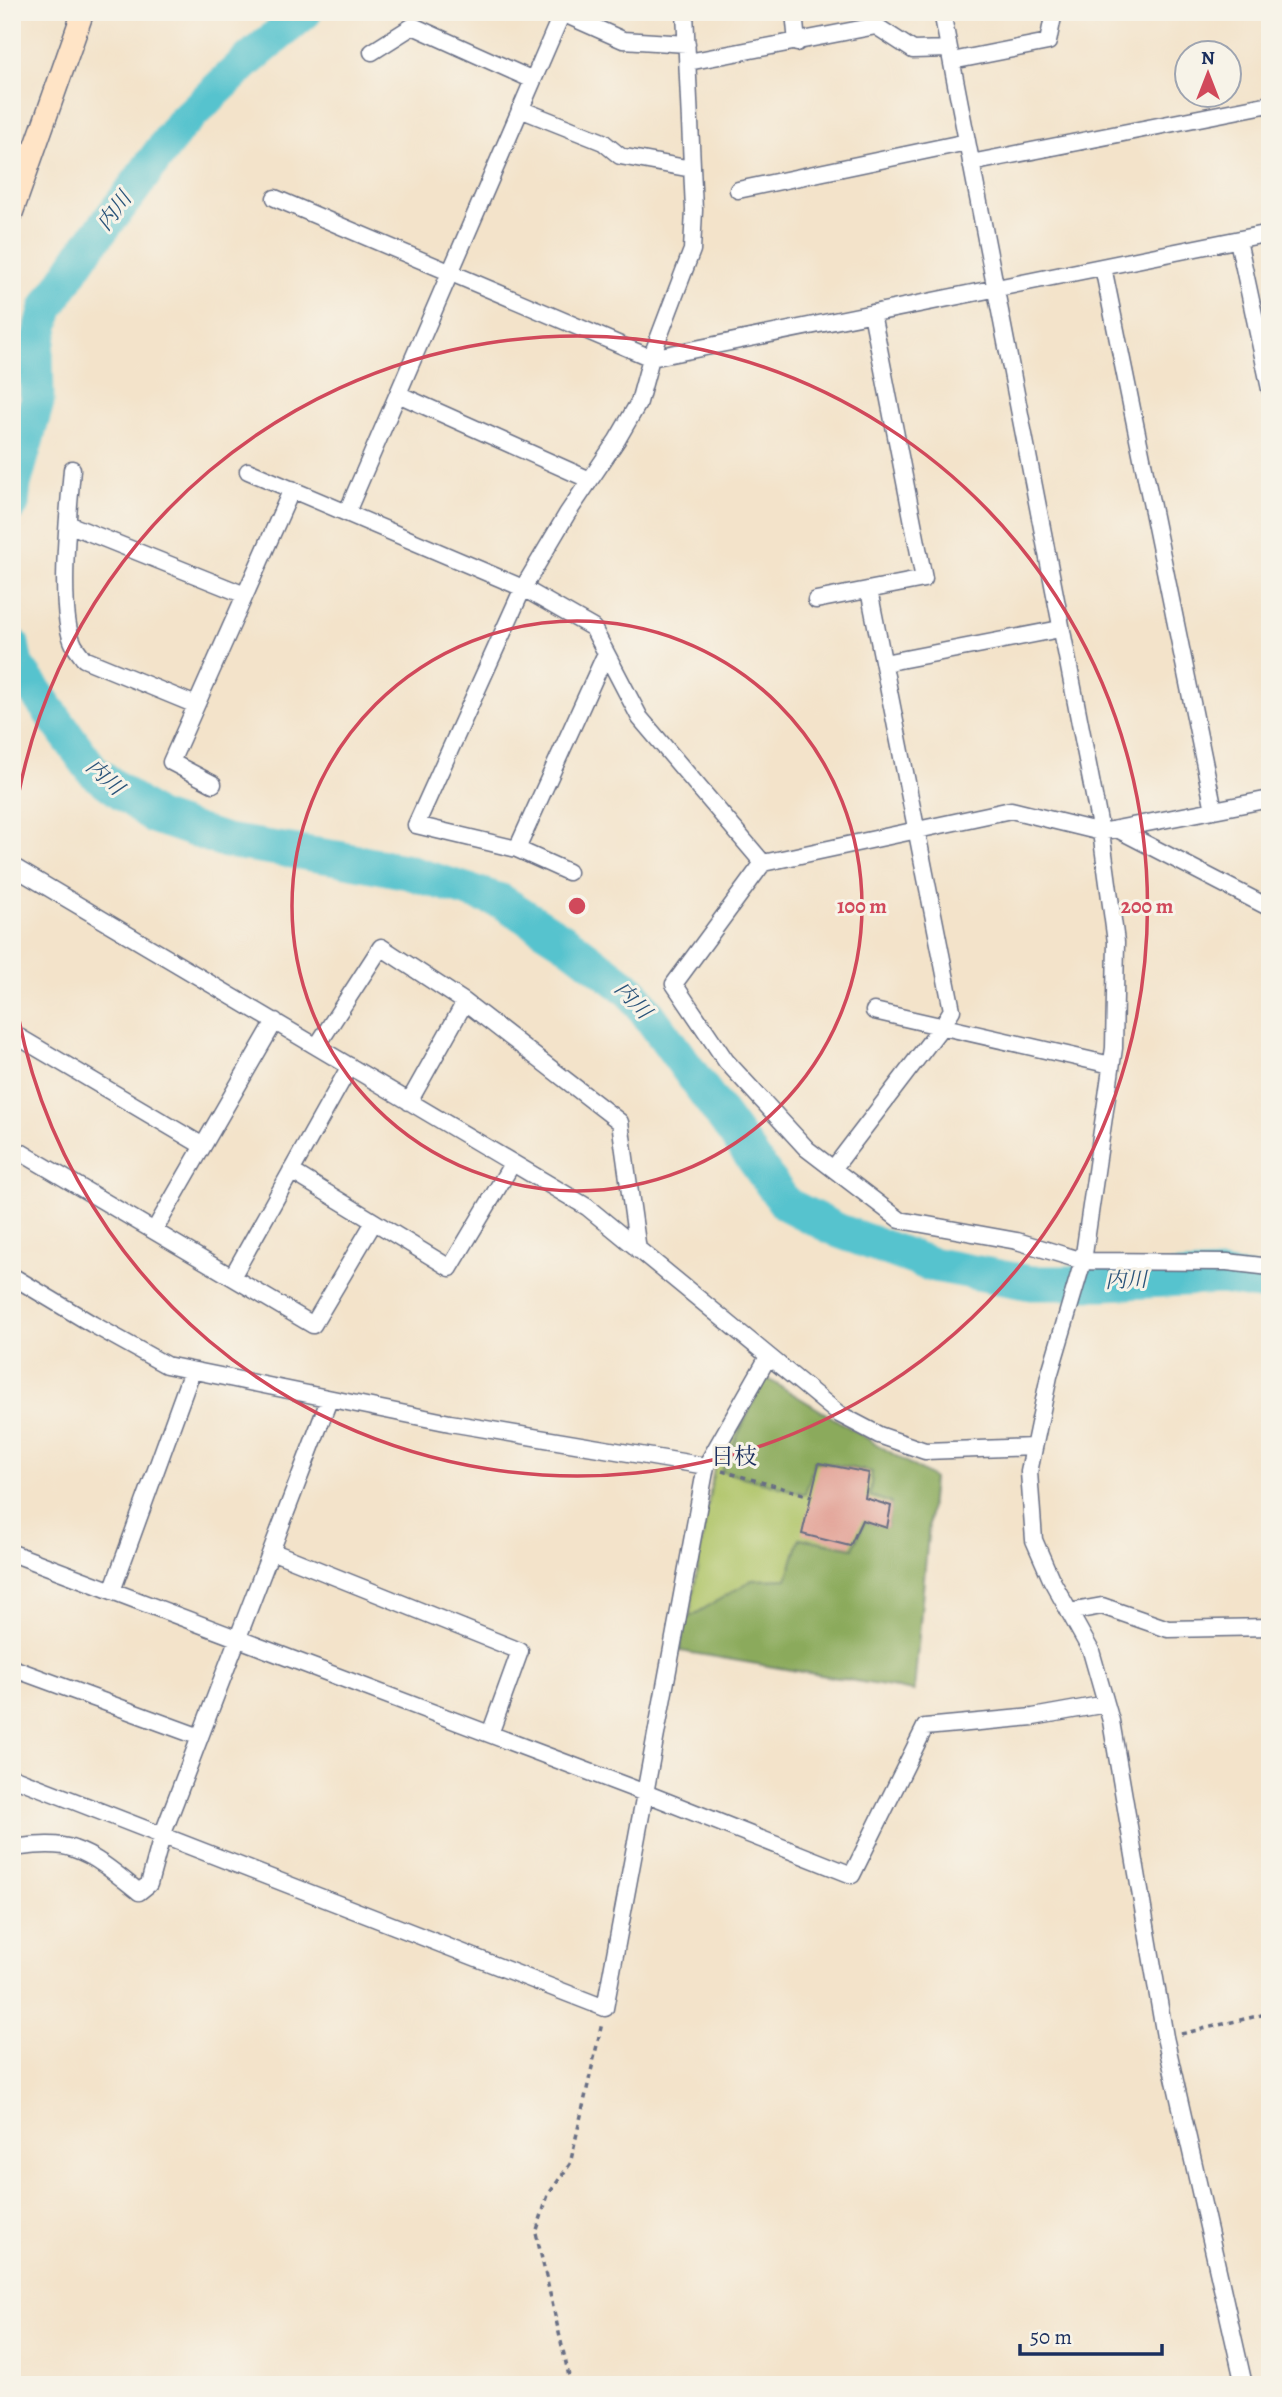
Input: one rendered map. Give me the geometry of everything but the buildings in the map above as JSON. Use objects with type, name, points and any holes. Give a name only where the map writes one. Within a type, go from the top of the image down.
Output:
[{"type":"main road","points":[[12,213],[83,12]]},
{"type":"street","points":[[347,512],[562,12],[623,40],[687,44]]},
{"type":"street","points":[[568,872],[517,849],[416,825],[523,588],[639,402],[651,358],[692,250],[692,169],[685,12]]},
{"type":"street","points":[[794,12],[797,43]]},
{"type":"street","points":[[942,12],[1060,629],[1109,830],[1116,942],[1111,1065],[1083,1261],[1049,1376],[1029,1472],[1034,1540],[1051,1579],[1091,1651],[1111,1721],[1165,2037],[1244,2385]]},
{"type":"street","points":[[688,62],[876,26],[913,50],[950,55],[1048,42],[1054,12]]},
{"type":"street","points":[[372,52],[413,26],[533,80]]},
{"type":"street","points":[[971,163],[1270,104]]},
{"type":"street","points":[[520,109],[603,142],[620,156],[692,169]]},
{"type":"street","points":[[738,190],[967,142]]},
{"type":"street","points":[[12,147],[34,155]]},
{"type":"street","points":[[275,198],[651,358],[1270,233]]},
{"type":"street","points":[[1238,240],[1269,378]]},
{"type":"street","points":[[1102,267],[1214,810]]},
{"type":"street","points":[[816,600],[924,579],[872,313]]},
{"type":"street","points":[[398,394],[590,480]]},
{"type":"street","points":[[72,469],[65,558],[67,615],[73,644],[84,659],[196,705]]},
{"type":"street","points":[[248,471],[523,588],[593,628],[640,718],[763,863]]},
{"type":"street","points":[[214,784],[171,762],[292,489]]},
{"type":"street","points":[[68,524],[245,595]]},
{"type":"street","points":[[834,1169],[952,1010],[869,590]]},
{"type":"street","points":[[884,663],[1060,629]]},
{"type":"street","points":[[517,849],[606,653]]},
{"type":"street","points":[[1109,830],[1270,799]]},
{"type":"street","points":[[1270,908],[1109,830],[1011,810],[763,863],[674,984],[726,1061],[807,1149],[900,1220],[1017,1241],[1083,1261],[1227,1262],[1270,1267]]},
{"type":"street","points":[[12,866],[587,1208],[839,1414],[879,1435],[925,1451],[1033,1447]]},
{"type":"street","points":[[317,1046],[381,947],[465,1002],[620,1122],[638,1250]]},
{"type":"street","points":[[409,1102],[465,1002]]},
{"type":"street","points":[[874,1011],[1111,1065]]},
{"type":"street","points":[[154,1231],[275,1021]]},
{"type":"street","points":[[12,1034],[202,1146]]},
{"type":"street","points":[[232,1277],[350,1066]]},
{"type":"street","points":[[12,1147],[313,1325],[373,1222]]},
{"type":"street","points":[[291,1171],[450,1268],[512,1164]]},
{"type":"street","points":[[12,1276],[166,1365],[329,1400],[706,1466]]},
{"type":"street","points":[[12,1777],[605,2008],[706,1466],[768,1357]]},
{"type":"street","points":[[112,1591],[192,1371]]},
{"type":"street","points":[[12,1848],[32,1845],[72,1848],[101,1863],[139,1892],[149,1884],[162,1836],[329,1400]]},
{"type":"street","points":[[271,1551],[520,1651],[490,1734]]},
{"type":"street","points":[[12,1553],[645,1793],[852,1875],[925,1727],[1033,1717],[1106,1704]]},
{"type":"street","points":[[1069,1612],[1102,1606],[1168,1629],[1270,1627]]},
{"type":"street","points":[[12,1668],[200,1737]]},
{"type":"path","points":[[706,1466],[811,1496]]},
{"type":"path","points":[[570,2385],[536,2234],[548,2196],[570,2164],[605,2008]]},
{"type":"path","points":[[1165,2037],[1270,2013]]},
{"type":"green space","points":[[765,1377],[933,1478],[914,1691],[680,1651],[685,1620],[752,1580],[787,1579],[800,1538],[853,1548],[865,1521],[887,1527],[891,1503],[870,1496],[872,1472],[815,1461],[805,1494],[721,1471]]},
{"type":"green space","points":[[767,1387],[929,1481],[907,1682],[685,1644],[715,1462]]},
{"type":"waterway","name":"内川","points":[[12,504],[14,484],[37,402],[36,349],[47,308],[84,252],[180,125],[246,62],[305,12]]},
{"type":"waterway","name":"内川","points":[[12,644],[16,665],[93,771],[155,817],[226,841],[408,872],[501,901],[570,945],[632,992],[786,1204],[839,1231],[930,1264],[1031,1283],[1105,1283],[1222,1277],[1270,1285]]},
{"type":"district","name":"日枝","points":[[734,1456]]}]
